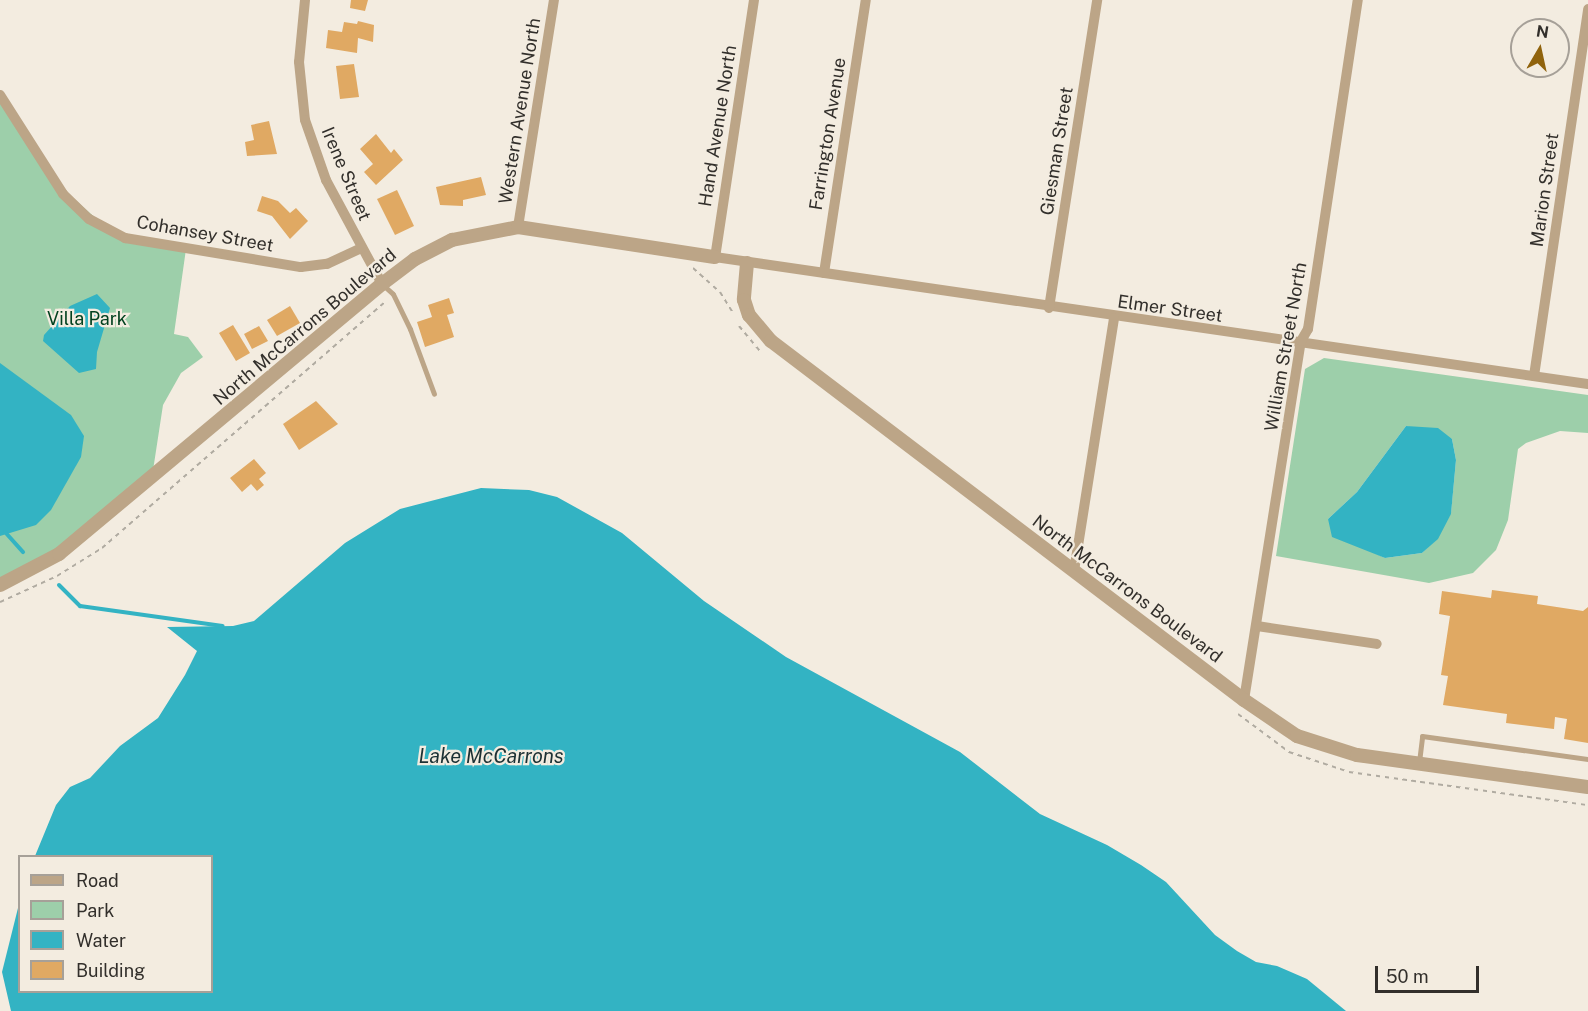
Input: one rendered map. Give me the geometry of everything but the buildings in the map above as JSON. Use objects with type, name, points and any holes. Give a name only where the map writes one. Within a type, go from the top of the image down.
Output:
[{"type":"street","name":"Irene Street","points":[[305,0],[298,62],[305,120],[326,180],[382,284]]},
{"type":"street","name":"Western Avenue North","points":[[518,227],[554,0]]},
{"type":"street","name":"Hand Avenue North","points":[[715,257],[754,0]]},
{"type":"street","name":"Farrington Avenue","points":[[824,273],[866,0]]},
{"type":"street","name":"Giesman Street","points":[[1049,308],[1097,0]]},
{"type":"street","name":"William Street North","points":[[1244,700],[1301,342],[1308,329],[1358,0]]},
{"type":"street","name":"Marion Street","points":[[1534,376],[1588,9]]},
{"type":"street","name":"Cohansey Street","points":[[0,95],[63,194],[89,219],[125,238],[301,267],[327,264],[361,248]]},
{"type":"street","name":"North McCarrons Boulevard","points":[[0,585],[42,565],[84,534],[382,284],[415,260],[452,240],[518,227],[715,257]]},
{"type":"street","name":"Elmer Street","points":[[715,257],[1114,318],[1301,342],[1588,384]]},
{"type":"street","name":"North McCarrons Boulevard","points":[[747,263],[744,300],[749,315],[771,341],[1244,700],[1297,736],[1357,755],[1588,787]]},
{"type":"street","points":[[1074,571],[1114,318]]},
{"type":"street","points":[[1257,626],[1377,644]]},
{"type":"lane","points":[[382,284],[393,294],[434,394]]},
{"type":"lane","points":[[1418,764],[1422,736],[1588,759]]},
{"type":"path","points":[[684,265],[694,269],[720,292],[743,335],[761,351]]},
{"type":"path","points":[[0,602],[57,576],[102,548],[393,294]]},
{"type":"path","points":[[1236,712],[1245,719]]},
{"type":"green space","name":"Villa Park","points":[[0,95],[54,181],[109,230],[186,249],[174,334],[188,337],[203,357],[181,373],[163,405],[152,477],[84,535],[0,585]]},
{"type":"green space","points":[[1324,358],[1588,395],[1588,433],[1560,431],[1526,443],[1518,449],[1508,520],[1496,550],[1473,573],[1429,583],[1276,556],[1305,369]],"holes":[[[1406,426],[1452,439],[1456,460],[1451,513],[1437,539],[1422,553],[1385,558],[1343,538],[1328,519],[1357,492]]]},
{"type":"water","points":[[97,294],[110,308],[97,352],[96,369],[79,373],[43,341],[44,335],[70,306]]},
{"type":"water","points":[[0,363],[71,415],[84,436],[81,457],[51,510],[36,525],[0,536]]},
{"type":"water","points":[[1406,426],[1438,428],[1452,439],[1456,460],[1451,514],[1438,539],[1422,553],[1385,558],[1332,537],[1328,519],[1357,492]]},
{"type":"water","name":"Lake McCarrons","points":[[481,488],[529,490],[557,497],[622,533],[704,601],[786,657],[960,752],[1040,814],[1107,845],[1141,865],[1166,882],[1215,935],[1237,951],[1256,962],[1277,966],[1307,979],[1346,1011],[11,1011],[2,972],[18,908],[18,993],[213,993],[213,855],[35,855],[56,805],[70,787],[90,778],[120,746],[158,718],[185,675],[197,651],[167,627],[233,626],[254,621],[345,543],[400,509]]},
{"type":"waterway","points":[[5,532],[23,552]]},
{"type":"waterway","points":[[59,585],[80,606],[223,626]]}]
